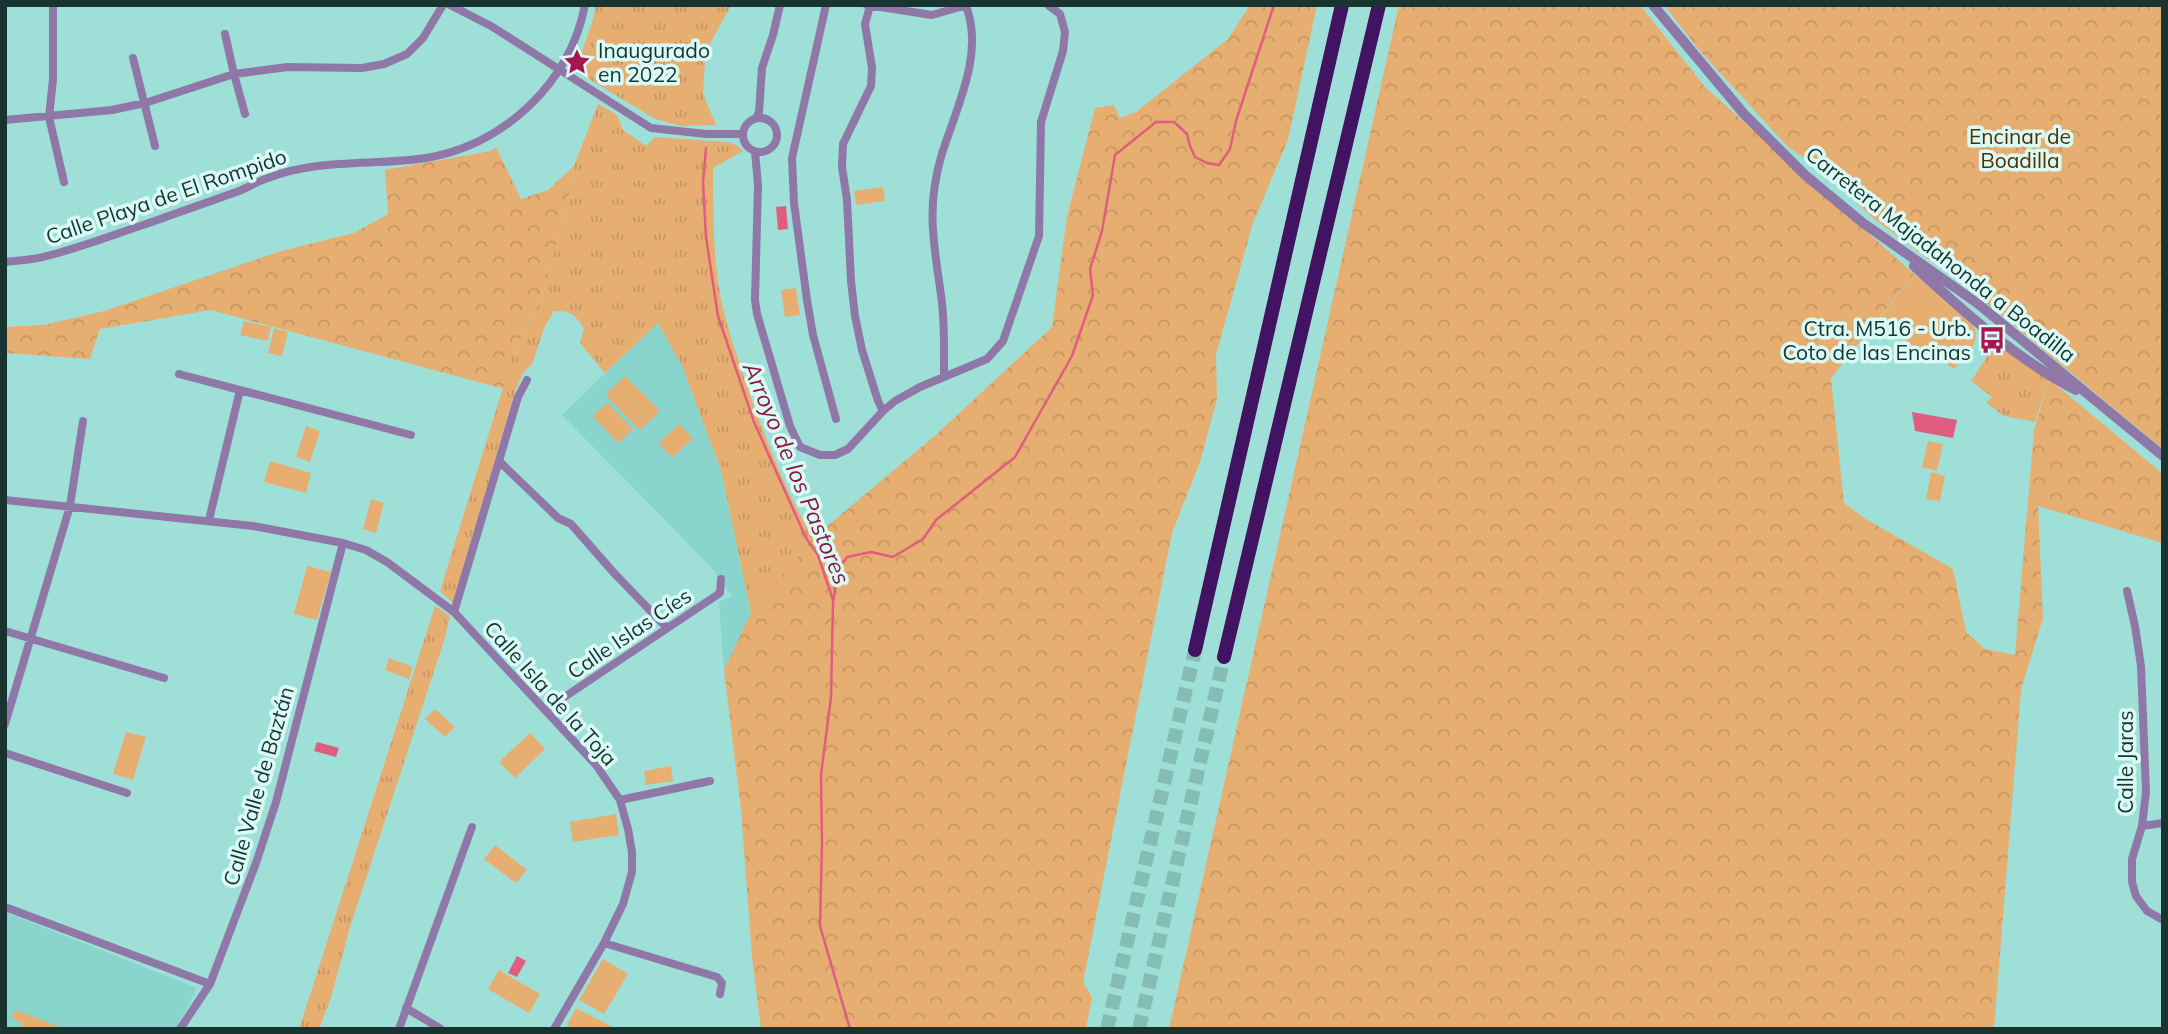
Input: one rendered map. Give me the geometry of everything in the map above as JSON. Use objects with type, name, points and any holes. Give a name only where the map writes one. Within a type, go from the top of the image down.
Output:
[{"type":"highway","points":[[1195,650],[1342,5]]},
{"type":"highway","points":[[1224,657],[1379,5]]},
{"type":"street","points":[[53,5],[53,79],[49,117],[64,182]]},
{"type":"street","points":[[5,120],[112,110],[145,103],[233,74],[287,68],[362,68],[384,64],[407,54],[423,38],[443,5]]},
{"type":"street","points":[[450,5],[491,26],[651,128],[706,134],[743,134]]},
{"type":"street","name":"Calle Playa de El Rompido","points":[[5,262],[45,257],[81,246],[240,190],[268,177],[299,169],[344,163],[427,158],[473,145],[515,119],[560,71],[576,37],[585,5]]},
{"type":"street","points":[[756,118],[766,119],[774,125],[777,135],[774,145],[766,151],[755,152],[746,145],[743,134],[747,124],[756,118],[759,112],[762,68],[780,5]]},
{"type":"street","points":[[825,5],[792,158],[794,203],[813,335],[836,419]]},
{"type":"street","points":[[883,411],[877,401],[862,350],[856,316],[842,167],[844,144],[871,86],[872,68],[865,24],[868,6],[932,15],[967,5],[972,20],[968,75],[942,157],[933,196],[932,234],[943,320],[944,376]]},
{"type":"street","points":[[755,152],[758,186],[755,300],[757,314],[790,426],[800,447],[820,455],[835,455],[848,449],[895,401],[944,376],[987,359],[1003,341],[1039,236],[1041,122],[1063,51],[1065,32],[1060,14],[1048,5]]},
{"type":"street","name":"Carretera Majadahonda a Boadilla","points":[[1653,5],[1704,69],[1774,145],[1842,206],[1897,247],[1945,295],[1980,324],[2039,367],[2094,399],[2163,456]]},
{"type":"street","points":[[226,34],[233,74],[245,114]]},
{"type":"street","points":[[133,58],[155,146]]},
{"type":"street","points":[[179,374],[411,435]]},
{"type":"street","points":[[453,612],[518,397],[527,380]]},
{"type":"street","points":[[209,520],[240,390]]},
{"type":"street","points":[[5,724],[70,506],[83,421]]},
{"type":"street","points":[[500,462],[558,518],[571,524],[667,628]]},
{"type":"street","name":"Calle Isla de la Toja","points":[[5,500],[209,520],[343,543],[366,550],[387,562],[453,612],[596,765],[620,800],[628,829],[632,872],[623,904],[604,943],[554,1029]]},
{"type":"street","name":"Calle Valle de Baztán","points":[[180,1029],[210,984],[257,863],[276,802],[343,543]]},
{"type":"street","name":"Calle Islas Cíes","points":[[545,710],[720,593],[720,579]]},
{"type":"street","name":"Calle Jaras","points":[[2127,592],[2141,666],[2146,792],[2142,826],[2132,859],[2132,882],[2136,896],[2147,911],[2163,920]]},
{"type":"street","points":[[5,631],[164,678]]},
{"type":"street","points":[[5,753],[127,793]]},
{"type":"street","points":[[620,800],[710,782]]},
{"type":"street","points":[[2142,826],[2163,823]]},
{"type":"street","points":[[399,1029],[472,827]]},
{"type":"street","points":[[5,907],[210,984]]},
{"type":"street","points":[[604,943],[717,977],[722,983],[720,993]]},
{"type":"street","points":[[406,1008],[441,1029]]},
{"type":"shaded area","points":[[786,206],[788,229],[778,230],[776,207]]},
{"type":"shaded area","points":[[658,322],[680,359],[721,470],[751,613],[724,670],[719,602],[732,596],[712,568],[562,415]]},
{"type":"shaded area","points":[[1912,412],[1957,420],[1953,438],[1915,431]]},
{"type":"shaded area","points":[[317,742],[339,748],[336,757],[314,751]]},
{"type":"shaded area","points":[[5,912],[197,988],[176,1029],[5,1029]]},
{"type":"shaded area","points":[[517,956],[526,961],[517,977],[508,973]]},
{"type":"green space","points":[[596,5],[731,5],[705,59],[703,94],[716,125],[681,126],[655,119],[584,76],[579,60]]},
{"type":"green space","points":[[1250,5],[1317,5],[1288,140],[1253,223],[1216,354],[1217,399],[1200,462],[1172,533],[1084,977],[1084,984],[1092,997],[1086,1029],[761,1029],[752,957],[741,810],[724,670],[751,613],[806,544],[938,433],[1052,327],[1067,216],[1095,108],[1114,105],[1120,118],[1136,112],[1228,39]]},
{"type":"green space","points":[[1399,5],[1640,5],[1705,87],[1914,274],[1831,378],[1844,503],[1864,518],[1953,569],[1966,632],[1985,649],[2015,655],[2034,430],[2049,379],[2163,474],[2163,543],[2038,506],[2043,618],[2021,690],[1994,1029],[1169,1029]]},
{"type":"green space","name":"Encinar de Boadilla","points":[[1664,5],[2163,5],[2163,449],[1977,295],[1873,218],[1817,166],[1789,148],[1700,51]]},
{"type":"green space","points":[[598,104],[617,115],[623,130],[646,146],[655,137],[727,142],[743,151],[713,168],[714,239],[720,293],[750,395],[792,499],[813,538],[751,613],[721,470],[683,368],[658,323],[605,373],[580,343],[584,329],[578,320],[572,314],[560,311],[554,311],[545,326],[532,364],[523,373],[515,392],[453,603],[440,591],[514,352],[541,300],[569,199],[574,166]]},
{"type":"green space","points":[[496,147],[521,199],[548,190],[574,166],[569,199],[541,300],[514,352],[504,389],[211,310],[100,329],[90,359],[5,353],[5,327],[44,325],[104,311],[281,251],[354,233],[388,214],[385,170],[491,151]]},
{"type":"green space","points":[[883,187],[885,201],[856,205],[854,191]]},
{"type":"green space","points":[[1914,274],[1974,326],[1976,333],[1973,345],[1954,369],[1935,355],[1930,360],[1879,319]]},
{"type":"green space","points":[[796,288],[800,315],[785,317],[781,290]]},
{"type":"green space","points":[[244,321],[271,327],[268,341],[240,335]]},
{"type":"green space","points":[[274,328],[288,332],[282,356],[268,353]]},
{"type":"green space","points":[[2003,350],[2013,353],[2049,379],[2035,422],[2004,416],[1986,403],[1992,397],[1971,381],[1989,354]]},
{"type":"green space","points":[[625,376],[660,411],[640,430],[605,395]]},
{"type":"green space","points":[[607,403],[633,429],[618,443],[593,416]]},
{"type":"green space","points":[[679,424],[693,438],[672,458],[659,443]]},
{"type":"green space","points":[[306,426],[320,431],[310,462],[296,457]]},
{"type":"green space","points":[[1928,441],[1943,444],[1937,471],[1922,467]]},
{"type":"green space","points":[[270,461],[311,473],[306,493],[264,482]]},
{"type":"green space","points":[[1931,472],[1945,476],[1940,501],[1926,499]]},
{"type":"green space","points":[[371,499],[384,503],[376,533],[363,529]]},
{"type":"green space","points":[[307,566],[331,572],[317,620],[294,614]]},
{"type":"green space","points":[[435,606],[450,616],[444,641],[350,927],[331,998],[319,1029],[299,1029]]},
{"type":"green space","points":[[389,658],[413,667],[409,679],[385,670]]},
{"type":"green space","points":[[435,709],[455,727],[445,737],[425,719]]},
{"type":"green space","points":[[126,732],[146,737],[133,780],[113,774]]},
{"type":"green space","points":[[530,733],[545,749],[515,778],[499,762]]},
{"type":"green space","points":[[671,766],[673,781],[646,785],[644,771]]},
{"type":"green space","points":[[616,814],[619,835],[573,842],[570,822]]},
{"type":"green space","points":[[495,845],[527,870],[516,883],[484,859]]},
{"type":"green space","points":[[603,959],[628,974],[604,1014],[579,1000]]},
{"type":"green space","points":[[499,970],[540,994],[529,1013],[488,989]]},
{"type":"green space","points":[[576,1008],[613,1027],[612,1029],[574,1029],[567,1025]]},
{"type":"green space","points":[[15,1010],[66,1029],[14,1029],[24,1024],[12,1018]]},
{"type":"waterway","name":"Arroyo de los Pastores","points":[[850,1029],[820,926],[821,775],[831,697],[833,603],[838,570],[847,557],[871,552],[893,557],[923,539],[936,520],[1015,457],[1072,356],[1093,295],[1090,269],[1102,231],[1115,155],[1156,122],[1174,122],[1187,134],[1195,157],[1219,165],[1230,149],[1236,121],[1274,5]]},
{"type":"waterway","name":"Arroyo de los Pastores","points":[[706,148],[703,182],[706,237],[718,316],[754,422],[806,538],[818,555],[833,600]]},
{"type":"tunnel","points":[[1107,1029],[1195,650]]},
{"type":"tunnel","points":[[1139,1029],[1224,657]]},
{"type":"place","name":"Inaugurado en 2022","points":[[577,62]]},
{"type":"place","name":"Ctra. M516 - Urb. Coto de las Encinas","points":[[1992,340]]}]
